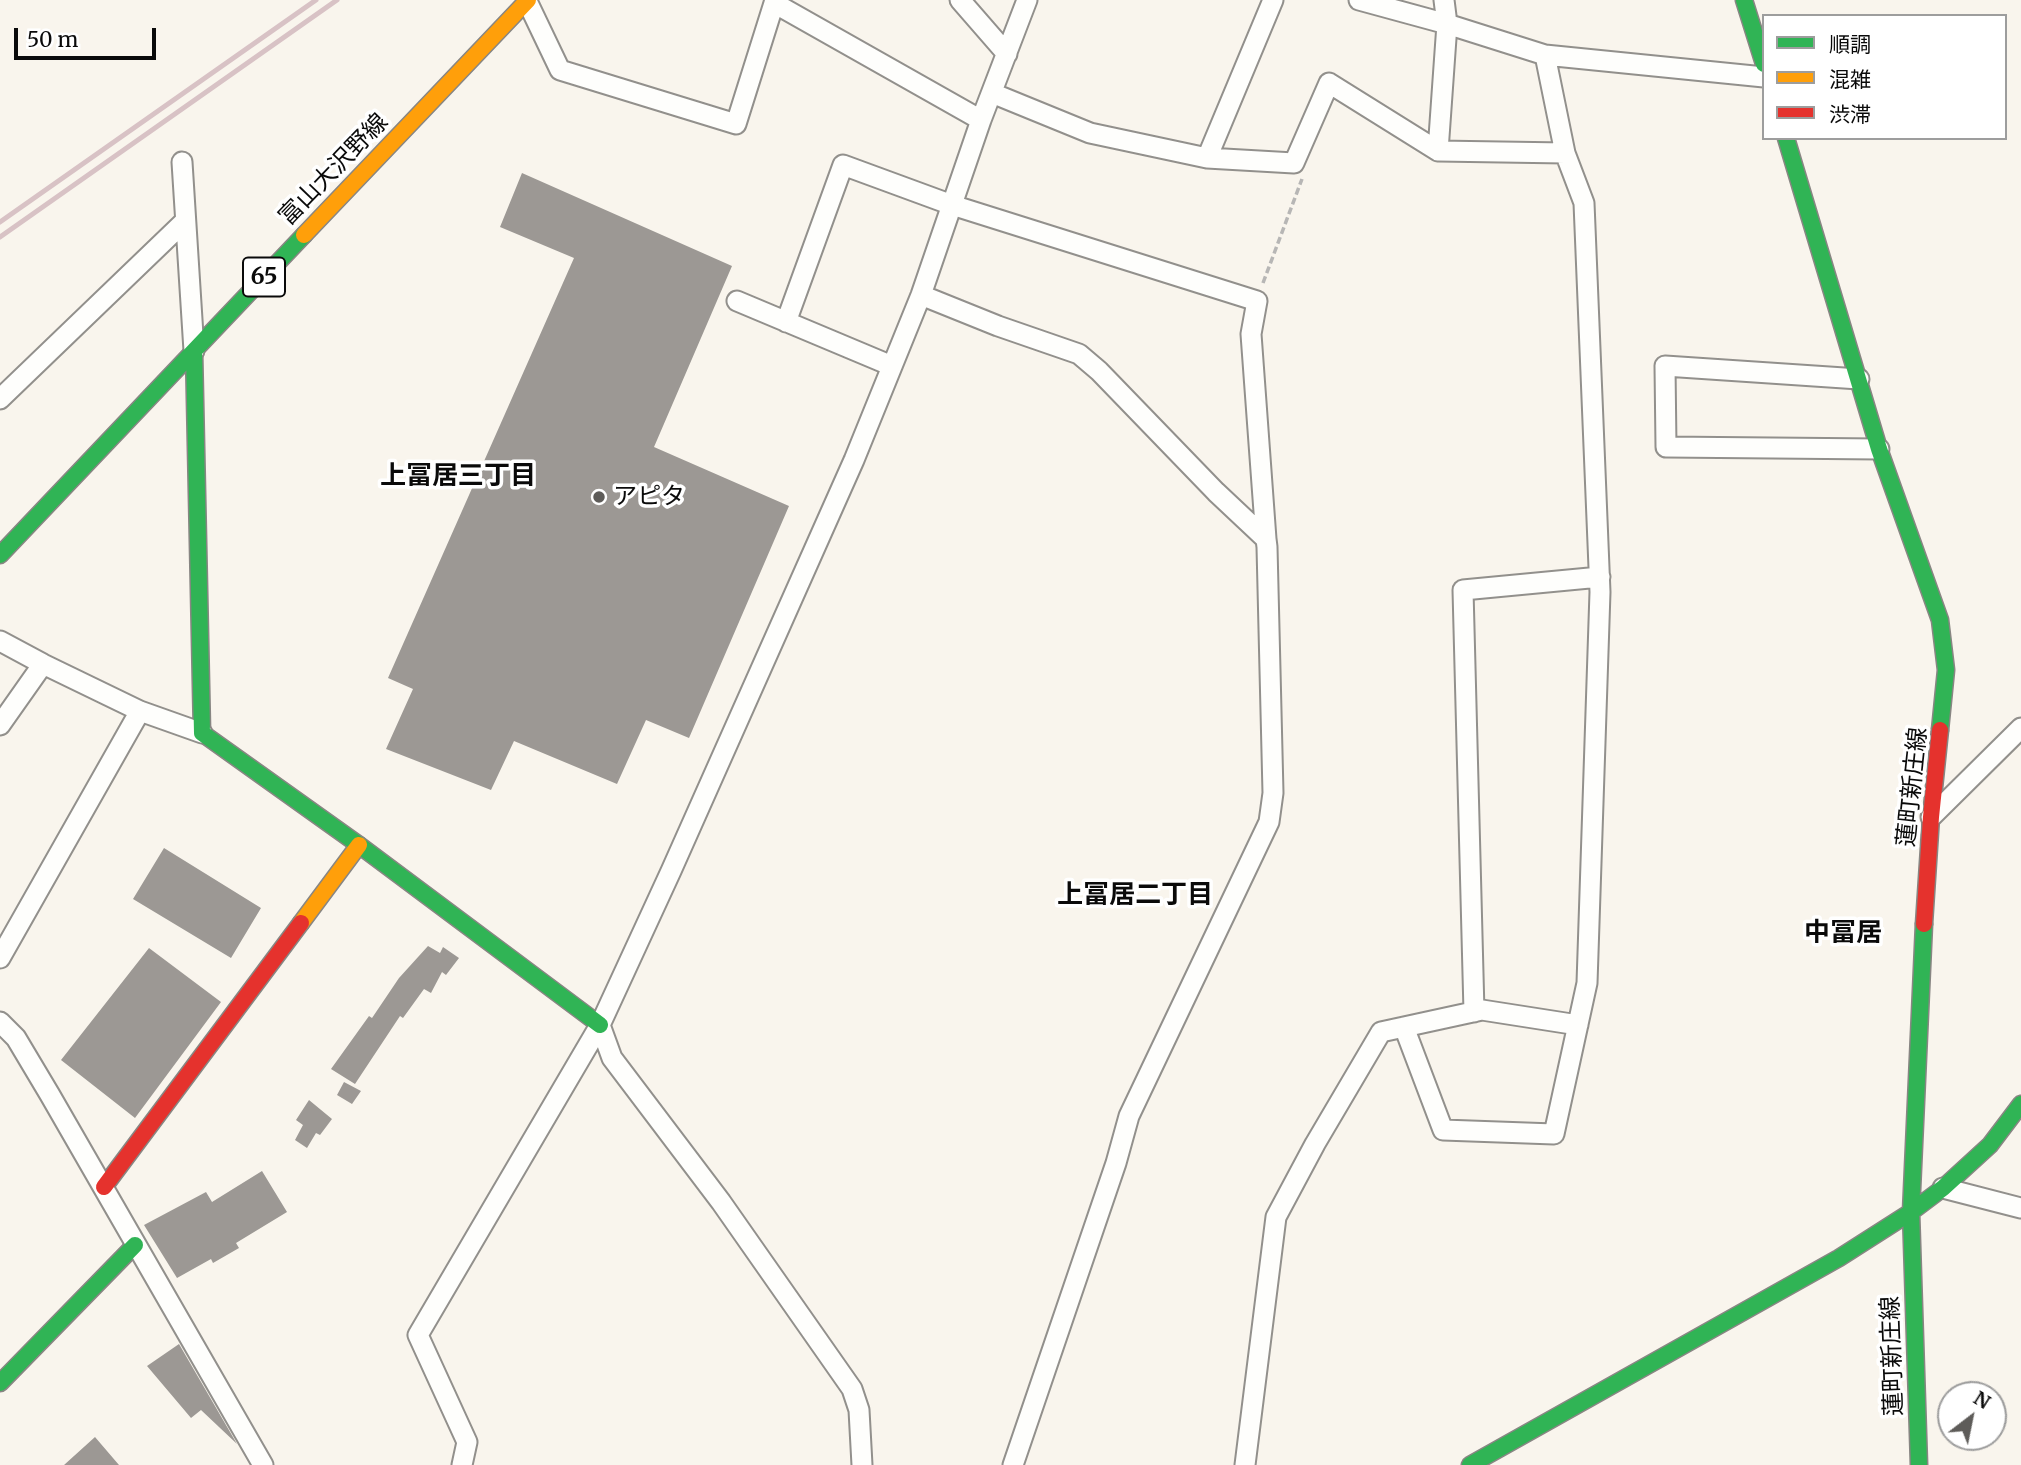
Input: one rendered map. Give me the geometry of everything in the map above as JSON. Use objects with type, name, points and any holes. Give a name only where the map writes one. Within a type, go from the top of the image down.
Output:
[{"type":"main road","points":[[1744,0],[1762,58]]},
{"type":"main road","name":"富山大沢野線","points":[[0,555],[528,1]]},
{"type":"main road","name":"蓮町新庄線","points":[[1787,140],[1879,449],[1940,620],[1946,670],[1931,817],[1911,1212],[1919,1465]]},
{"type":"main road","points":[[194,351],[202,733],[359,845],[600,1025]]},
{"type":"main road","points":[[104,1187],[359,845]]},
{"type":"main road","points":[[1470,1465],[1839,1258],[1911,1212],[1943,1188],[1990,1145],[2021,1104]]},
{"type":"main road","points":[[0,1383],[135,1245]]},
{"type":"street","points":[[960,0],[1007,54]]},
{"type":"street","points":[[463,1465],[467,1442],[418,1335],[600,1025],[854,460],[921,295],[981,120],[1027,0]]},
{"type":"street","points":[[1207,158],[1273,0]]},
{"type":"street","points":[[1359,0],[1447,23],[1545,55],[1762,77]]},
{"type":"street","points":[[1438,151],[1447,23],[1444,0]]},
{"type":"street","points":[[528,1],[560,70],[736,124],[774,1],[981,120]]},
{"type":"street","points":[[1404,1027],[1443,1130],[1554,1134],[1587,983],[1600,577],[1584,203],[1565,153],[1545,55]]},
{"type":"street","points":[[992,93],[1090,133],[1207,158],[1294,163],[1329,83],[1438,151],[1565,153]]},
{"type":"street","points":[[182,162],[194,351]]},
{"type":"street","points":[[786,322],[843,165],[952,205],[1257,301],[1251,334],[1266,540],[1273,793],[1269,822],[1129,1116],[1013,1465]]},
{"type":"street","points":[[0,399],[185,221]]},
{"type":"street","points":[[921,295],[998,326],[1079,354],[1266,540]]},
{"type":"street","points":[[737,301],[892,366]]},
{"type":"street","points":[[1859,379],[1665,366],[1666,447],[1879,449]]},
{"type":"street","points":[[1474,1012],[1463,590],[1600,577]]},
{"type":"street","points":[[0,641],[140,711],[202,733]]},
{"type":"street","points":[[0,725],[43,664]]},
{"type":"street","points":[[0,958],[140,711]]},
{"type":"street","points":[[1931,817],[2021,728]]},
{"type":"street","points":[[1245,1465],[1276,1217],[1315,1144],[1381,1032],[1482,1010],[1578,1025]]},
{"type":"street","points":[[0,1022],[16,1038],[263,1465]]},
{"type":"street","points":[[600,1025],[612,1058],[720,1202],[852,1389],[859,1410],[862,1465]]},
{"type":"street","points":[[1943,1188],[2021,1208]]},
{"type":"path","points":[[1257,301],[1304,174],[1294,163]]},
{"type":"building","points":[[522,173],[732,266],[654,447],[789,506],[689,738],[646,720],[617,784],[514,741],[491,790],[386,749],[413,689],[388,678],[574,258],[500,227]]},
{"type":"building","points":[[164,848],[261,908],[231,958],[133,899]]},
{"type":"building","points":[[428,946],[440,953],[443,947],[459,958],[446,975],[442,972],[431,993],[424,989],[403,1018],[400,1016],[355,1084],[331,1069],[369,1016],[372,1018],[399,978]]},
{"type":"building","points":[[149,948],[221,1002],[135,1118],[61,1060]]},
{"type":"building","points":[[344,1082],[361,1091],[352,1104],[337,1095]]},
{"type":"building","points":[[309,1100],[332,1119],[320,1135],[316,1133],[307,1148],[295,1140],[303,1125],[296,1120]]},
{"type":"building","points":[[262,1171],[287,1212],[236,1243],[239,1248],[213,1263],[211,1259],[177,1278],[144,1225],[206,1192],[212,1202]]},
{"type":"building","points":[[179,1344],[237,1444],[201,1410],[191,1418],[147,1366]]},
{"type":"building","points":[[95,1437],[119,1465],[64,1465]]},
{"type":"railway","points":[[0,222],[316,0]]},
{"type":"railway","points":[[0,237],[337,0]]},
{"type":"traffic: fast","points":[[1744,0],[1762,58]]},
{"type":"traffic: fast","points":[[1787,140],[1879,449],[1940,620],[1946,670],[1940,730]]},
{"type":"traffic: fast","points":[[0,555],[304,235]]},
{"type":"traffic: fast","points":[[194,351],[202,733],[359,845],[600,1025]]},
{"type":"traffic: fast","points":[[1919,1465],[1911,1212],[1924,924]]},
{"type":"traffic: fast","points":[[1470,1465],[1839,1258],[1911,1212],[1943,1188],[1990,1145],[2021,1104]]},
{"type":"traffic: fast","points":[[0,1383],[135,1245]]},
{"type":"traffic: slow","points":[[304,235],[528,0]]},
{"type":"traffic: slow","points":[[301,923],[359,845]]},
{"type":"traffic: jam","points":[[1924,924],[1940,730]]},
{"type":"traffic: jam","points":[[104,1187],[301,923]]},
{"type":"place","name":"アピタ","points":[[599,497]]},
{"type":"district","name":"上冨居三丁目","points":[[458,477]]},
{"type":"district","name":"上冨居二丁目","points":[[1135,896]]},
{"type":"district","name":"中冨居","points":[[1843,934]]}]
